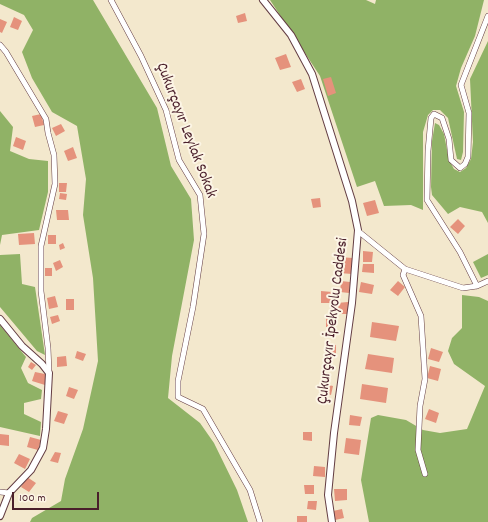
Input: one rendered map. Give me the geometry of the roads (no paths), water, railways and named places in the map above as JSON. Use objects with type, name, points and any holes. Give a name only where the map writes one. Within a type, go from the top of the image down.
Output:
[{"type":"street","name":"Çukurçayır Leylak Sokak","points":[[111,0],[141,56],[166,110],[179,160],[200,195],[204,234],[193,307],[178,381],[178,397],[203,409],[250,490],[260,522]]},
{"type":"street","name":"Çukurçayır İpekyolu Caddesi","points":[[263,0],[291,35],[312,74],[352,201],[358,231],[352,303],[332,449],[328,495],[332,522]]},
{"type":"street","points":[[477,286],[460,252],[427,200],[428,151],[431,118],[434,114],[442,118],[449,139],[451,160],[460,168],[465,164],[468,157],[469,113],[461,85],[488,16]]},
{"type":"street","points":[[0,45],[6,52],[46,119],[48,134],[54,156],[54,184],[41,246],[41,291],[48,348],[49,374],[46,429],[43,448],[31,470],[9,493],[0,516]]},
{"type":"street","points":[[358,231],[404,269],[463,288],[477,286],[488,281]]},
{"type":"street","points":[[404,269],[403,275],[422,316],[425,379],[420,406],[418,450],[426,474]]},
{"type":"street","points":[[0,319],[22,346],[42,364],[49,374]]},
{"type":"street","points":[[0,492],[9,493]]}]
